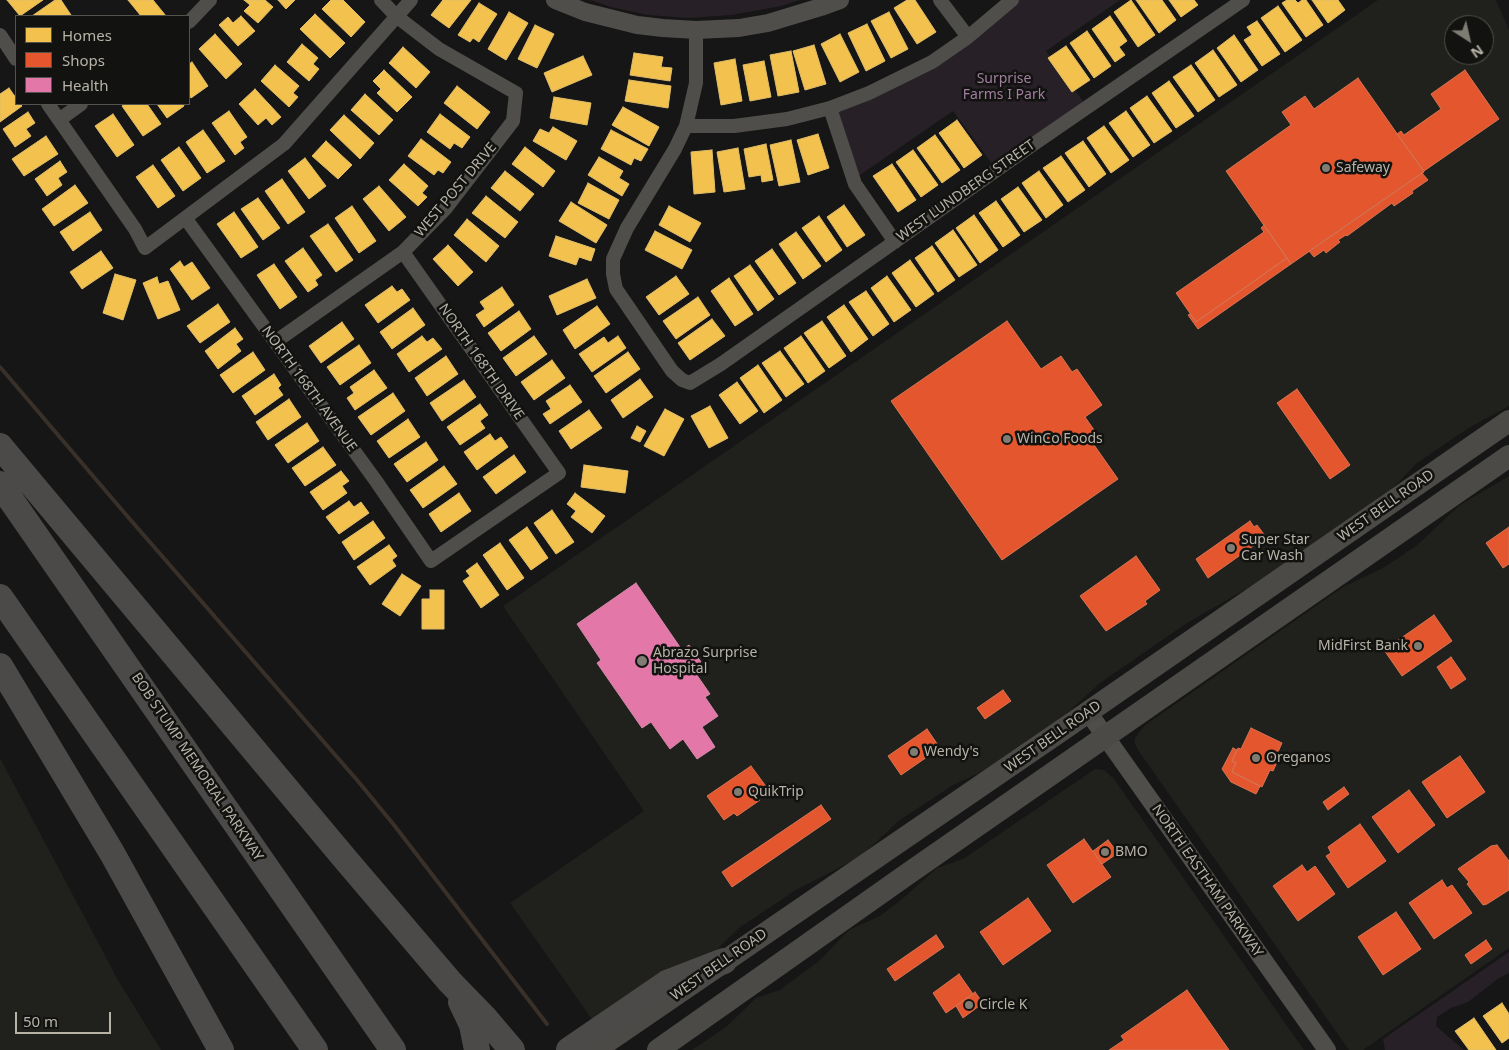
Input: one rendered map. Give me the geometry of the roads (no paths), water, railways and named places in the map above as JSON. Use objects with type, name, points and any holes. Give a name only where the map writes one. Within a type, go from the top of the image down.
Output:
[{"type":"highway","points":[[0,446],[346,860],[450,982],[484,1017],[512,1050]]},
{"type":"highway","name":"BOB STUMP MEMORIAL PARKWAY","points":[[0,484],[393,1050]]},
{"type":"highway","points":[[0,597],[315,1050]]},
{"type":"highway","points":[[0,666],[112,853],[222,1050]]},
{"type":"highway","points":[[569,1050],[667,983],[724,961]]},
{"type":"highway","points":[[450,982],[472,1025],[477,1050]]},
{"type":"main road","name":"WEST BELL ROAD","points":[[595,1050],[893,847],[1506,423]]},
{"type":"main road","points":[[1429,511],[1430,493],[1481,457],[1506,423]]},
{"type":"main road","name":"WEST BELL ROAD","points":[[658,1050],[1509,456]]},
{"type":"main road","points":[[1348,568],[1360,543],[1413,506],[1412,487]]},
{"type":"main road","points":[[909,873],[909,864],[916,849],[965,815],[990,780]]},
{"type":"main road","points":[[782,962],[809,928],[884,875],[890,867],[893,847]]},
{"type":"street","points":[[381,0],[396,16]]},
{"type":"street","points":[[49,105],[135,229],[145,248],[284,144],[411,0]]},
{"type":"street","points":[[555,0],[585,12],[637,25],[696,30],[739,28],[768,22],[840,0]]},
{"type":"street","points":[[940,0],[968,37]]},
{"type":"street","points":[[696,30],[696,83],[686,126],[734,126],[787,118],[830,108],[869,93],[932,62],[968,37],[1012,0]]},
{"type":"street","name":"WEST LUNDBERG STREET","points":[[686,126],[675,149],[627,228],[613,259],[613,274],[616,289],[672,371],[682,380],[690,383],[721,364],[1244,0]]},
{"type":"street","points":[[190,21],[202,3]]},
{"type":"street","name":"WEST POST DRIVE","points":[[275,342],[403,252],[446,208],[514,121],[516,93],[439,49],[396,16]]},
{"type":"street","points":[[0,35],[15,57]]},
{"type":"street","points":[[59,120],[80,105]]},
{"type":"street","points":[[830,108],[855,184],[894,242]]},
{"type":"street","name":"NORTH 168TH AVENUE","points":[[186,219],[431,561]]},
{"type":"street","name":"NORTH 168TH DRIVE","points":[[403,252],[559,473],[431,561]]},
{"type":"street","name":"NORTH EASTHAM PARKWAY","points":[[1088,712],[1327,1050]]},
{"type":"waterway","points":[[0,367],[357,780],[394,825],[547,1024]]},
{"type":"place","name":"Safeway","points":[[1326,168]]},
{"type":"place","name":"WinCo Foods","points":[[1007,439]]},
{"type":"place","name":"Super Star Car Wash","points":[[1231,548]]},
{"type":"place","name":"MidFirst Bank","points":[[1418,646]]},
{"type":"place","name":"Abrazo Surprise Hospital","points":[[642,661]]},
{"type":"place","name":"Wendy's","points":[[914,752]]},
{"type":"place","name":"Oreganos","points":[[1256,758]]},
{"type":"place","name":"QuikTrip","points":[[738,792]]},
{"type":"place","name":"BMO","points":[[1105,852]]},
{"type":"place","name":"Circle K","points":[[969,1005]]},
{"type":"park label","name":"Surprise Farms I Park","points":[[1004,88]]}]
